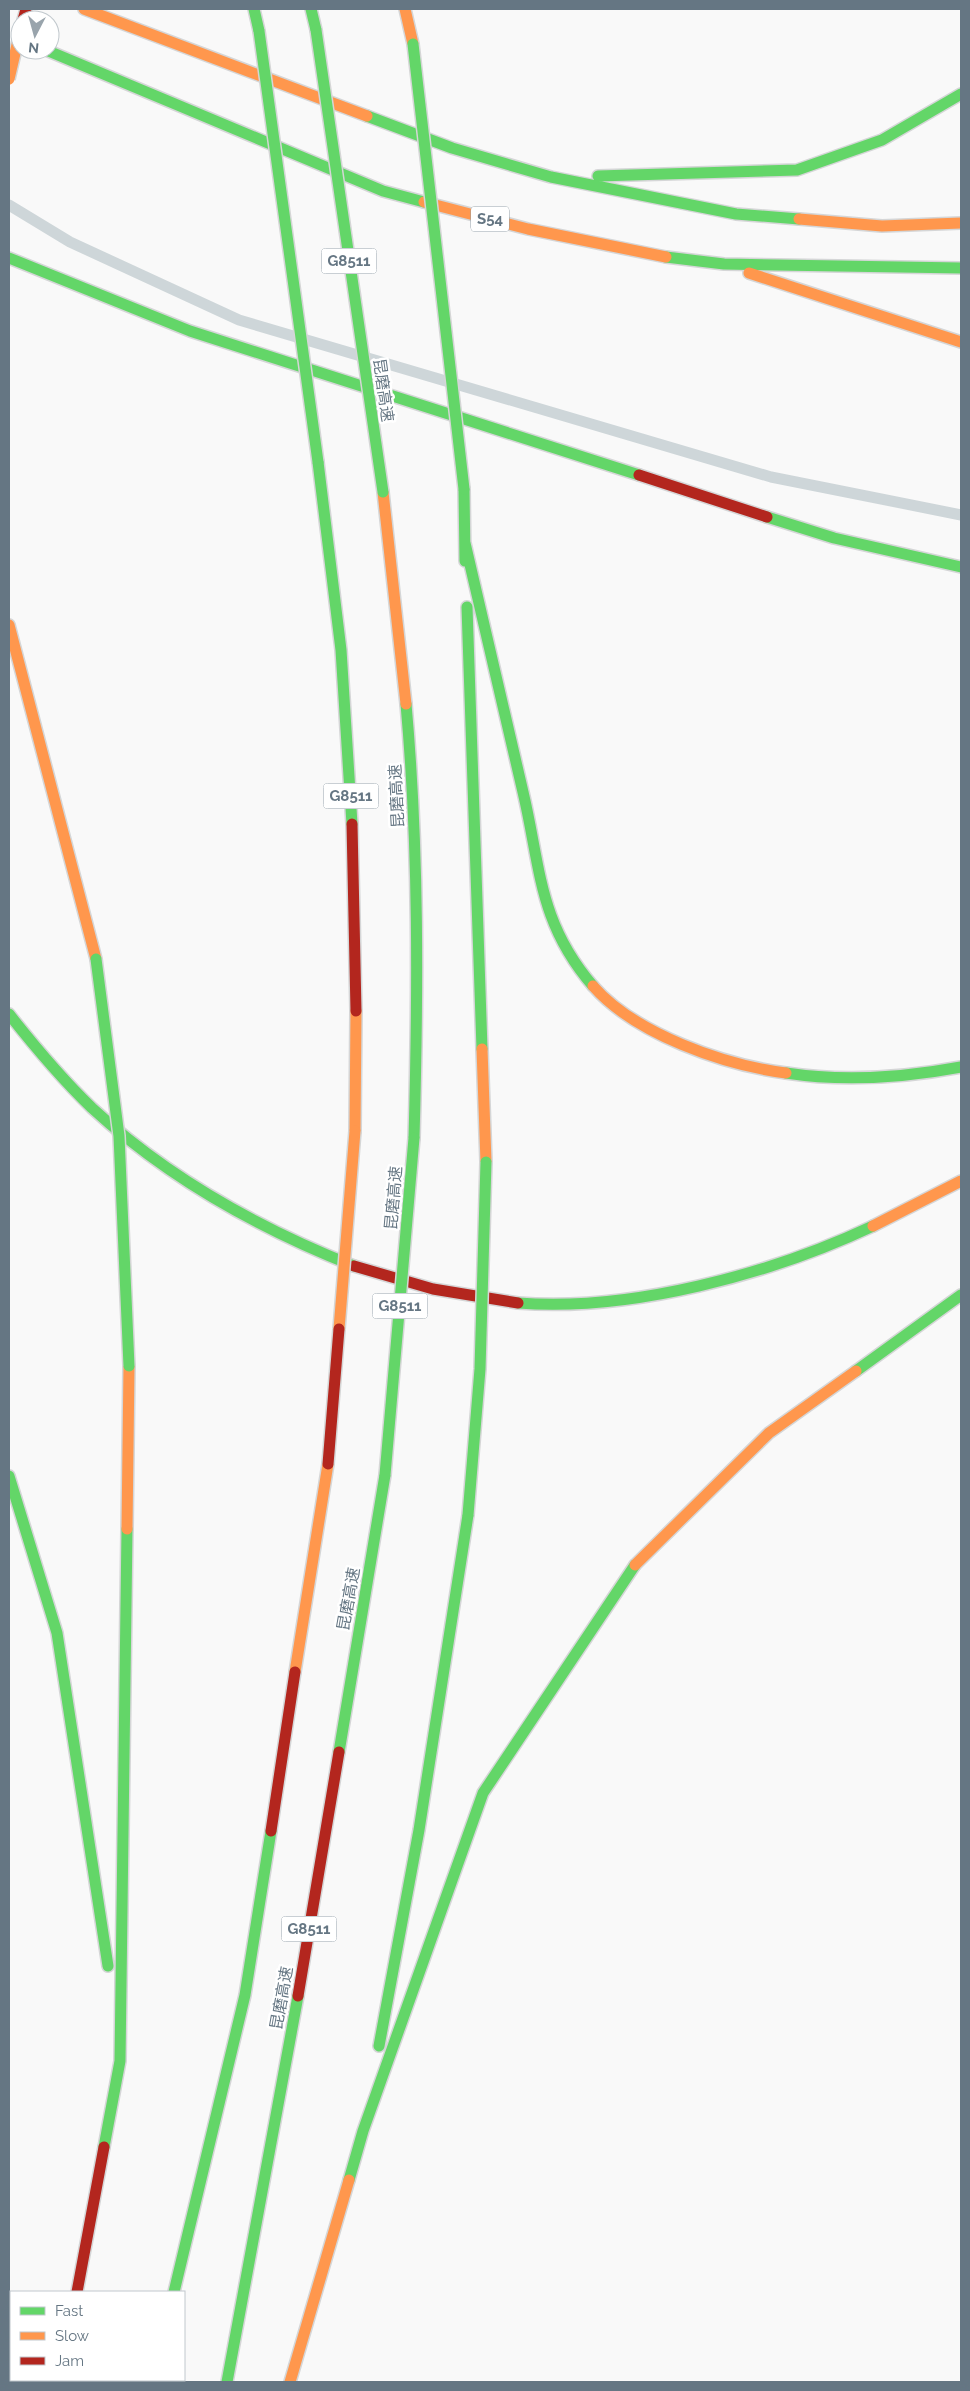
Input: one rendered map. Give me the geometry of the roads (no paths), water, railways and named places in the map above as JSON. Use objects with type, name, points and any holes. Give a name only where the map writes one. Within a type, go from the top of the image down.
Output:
[{"type":"main road","points":[[84,9],[452,148],[551,177],[736,214],[882,226],[961,223]]},
{"type":"main road","name":"G8511","points":[[174,2291],[245,1995],[328,1464],[355,1132],[358,985],[354,837],[345,702],[318,462],[260,31],[254,9]]},
{"type":"main road","name":"昆磨高速","points":[[227,2382],[293,2025],[385,1475],[414,1138],[417,1037],[415,835],[407,711],[383,492],[316,30],[311,9]]},
{"type":"main road","points":[[363,2131],[419,1830],[468,1515],[480,1369],[486,1162],[464,543],[464,489],[413,44],[406,9]]},
{"type":"main road","name":"S54","points":[[60,56],[383,191],[528,229],[649,255],[724,264],[961,268]]},
{"type":"main road","points":[[9,79],[13,60]]},
{"type":"main road","points":[[551,177],[797,170],[882,140],[961,94]]},
{"type":"main road","points":[[9,258],[199,334],[834,538],[961,567]]},
{"type":"main road","points":[[724,264],[961,342]]},
{"type":"main road","points":[[464,543],[529,824],[540,886],[551,916],[566,945],[585,975],[609,1001],[649,1027],[692,1048],[738,1063],[784,1074],[832,1080],[880,1080],[926,1075],[961,1067]]},
{"type":"main road","points":[[9,625],[96,959],[119,1136],[129,1366],[120,2061],[77,2291]]},
{"type":"main road","points":[[9,1014],[48,1062],[96,1111],[132,1143],[179,1178],[229,1209],[281,1237],[335,1260],[387,1277],[477,1297],[550,1305],[606,1301],[715,1281],[827,1245],[883,1221],[961,1181]]},
{"type":"main road","points":[[290,2382],[363,2131],[483,1793],[630,1570],[769,1433],[961,1295]]},
{"type":"main road","points":[[9,1476],[58,1633],[99,1900],[120,2061]]},
{"type":"waterway","points":[[9,205],[70,242],[239,320],[771,477],[961,515]]}]
